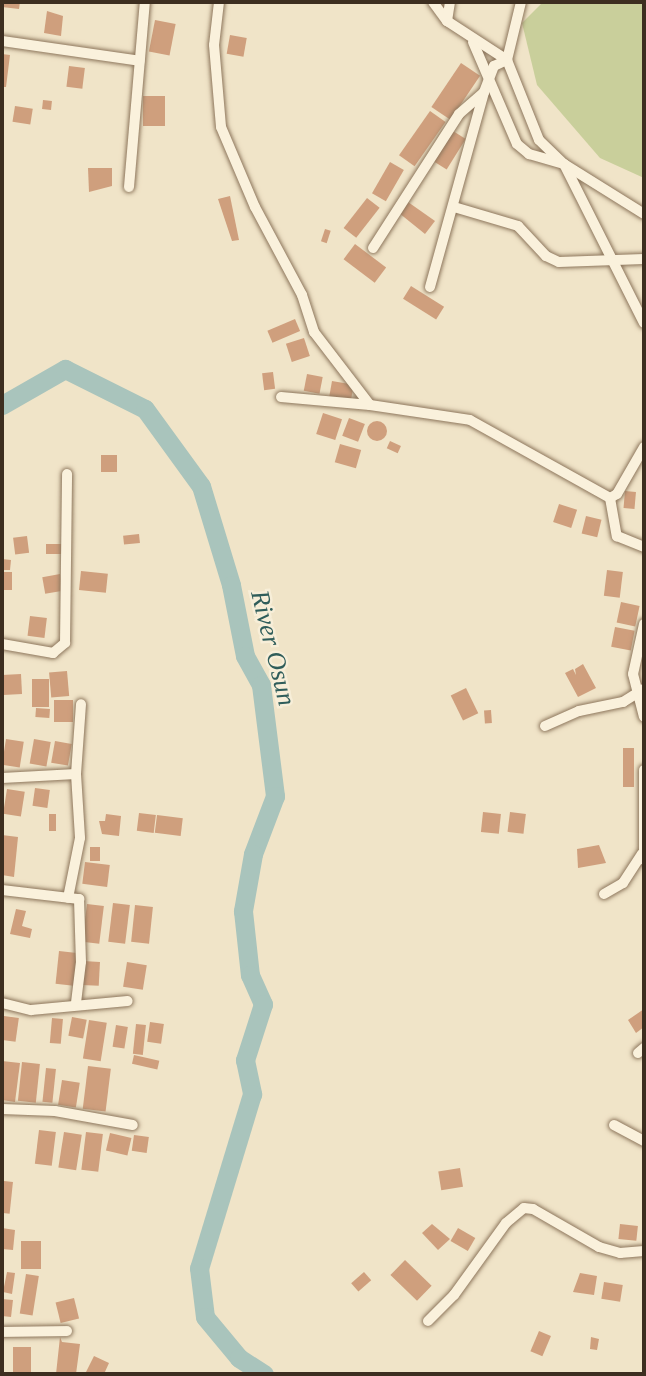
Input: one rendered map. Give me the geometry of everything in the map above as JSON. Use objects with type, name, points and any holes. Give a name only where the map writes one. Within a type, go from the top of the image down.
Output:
[{"type":"street","points":[[129,187],[145,2]]},
{"type":"street","points":[[219,2],[214,46],[221,127],[255,207],[302,295],[314,332],[370,405]]},
{"type":"street","points":[[433,2],[447,21],[473,42],[507,60]]},
{"type":"street","points":[[447,21],[450,2]]},
{"type":"street","points":[[521,2],[507,60],[539,141],[564,164],[644,214]]},
{"type":"street","points":[[2,41],[140,61]]},
{"type":"street","points":[[473,42],[506,110],[511,131],[523,151],[564,164],[644,323]]},
{"type":"street","points":[[430,287],[484,92],[494,66],[507,60]]},
{"type":"street","points":[[506,110],[516,84]]},
{"type":"street","points":[[373,248],[459,114],[484,92]]},
{"type":"street","points":[[454,207],[518,226],[546,256],[559,262],[610,258],[644,259]]},
{"type":"street","points":[[281,397],[341,406],[370,405],[470,420],[610,498]]},
{"type":"street","points":[[610,498],[617,494],[644,447]]},
{"type":"street","points":[[2,644],[53,653],[65,643],[67,474]]},
{"type":"street","points":[[610,498],[617,536],[644,547]]},
{"type":"street","points":[[644,624],[633,674],[641,690],[644,717]]},
{"type":"street","points":[[545,726],[579,710],[616,705],[641,690]]},
{"type":"street","points":[[68,898],[80,838],[76,774],[81,704]]},
{"type":"street","points":[[604,894],[622,883],[643,857],[644,770]]},
{"type":"street","points":[[2,778],[76,774]]},
{"type":"street","points":[[2,890],[79,899],[82,905],[76,1003]]},
{"type":"street","points":[[2,1003],[31,1010],[76,1003],[128,1001]]},
{"type":"street","points":[[2,1109],[55,1111],[132,1125]]},
{"type":"street","points":[[614,1125],[644,1141]]},
{"type":"street","points":[[428,1321],[454,1295],[506,1223],[524,1208],[533,1209],[599,1247],[620,1253],[644,1251]]},
{"type":"street","points":[[2,1332],[67,1331]]},
{"type":"green space","points":[[543,2],[644,2],[644,178],[600,158],[537,85],[522,23]]},
{"type":"building","points":[[3,2],[20,2],[19,9],[2,7]]},
{"type":"building","points":[[47,11],[63,16],[61,36],[44,33]]},
{"type":"building","points":[[155,20],[176,24],[170,55],[149,51]]},
{"type":"building","points":[[230,35],[247,38],[243,57],[227,54]]},
{"type":"building","points":[[2,54],[10,55],[6,87],[2,87]]},
{"type":"building","points":[[461,63],[480,76],[450,120],[431,107]]},
{"type":"building","points":[[69,66],[85,68],[82,89],[66,87]]},
{"type":"building","points":[[143,96],[165,96],[165,126],[143,126]]},
{"type":"building","points":[[43,100],[52,101],[51,110],[42,109]]},
{"type":"building","points":[[15,106],[33,109],[30,125],[12,122]]},
{"type":"building","points":[[430,111],[446,122],[415,166],[399,155]]},
{"type":"building","points":[[453,131],[466,139],[447,169],[434,162]]},
{"type":"building","points":[[390,162],[404,170],[386,201],[372,193]]},
{"type":"building","points":[[88,168],[112,168],[112,186],[89,192]]},
{"type":"building","points":[[230,196],[239,240],[232,241],[218,199]]},
{"type":"building","points":[[367,198],[380,208],[356,238],[344,228]]},
{"type":"building","points":[[408,202],[435,221],[425,234],[399,213]]},
{"type":"building","points":[[325,229],[331,231],[327,243],[321,241]]},
{"type":"building","points":[[355,244],[386,267],[375,283],[344,259]]},
{"type":"building","points":[[411,286],[444,307],[436,319],[403,299]]},
{"type":"building","points":[[295,319],[300,331],[272,343],[267,331]]},
{"type":"building","points":[[304,338],[310,356],[292,362],[286,344]]},
{"type":"building","points":[[273,372],[275,389],[264,390],[262,373]]},
{"type":"building","points":[[307,374],[323,377],[319,394],[304,391]]},
{"type":"building","points":[[332,381],[354,385],[351,401],[329,397]]},
{"type":"building","points":[[323,413],[342,419],[335,440],[316,434]]},
{"type":"building","points":[[349,418],[365,424],[358,442],[342,436]]},
{"type":"building","points":[[377,421],[384,424],[387,431],[384,438],[377,441],[370,438],[367,431],[370,424]]},
{"type":"building","points":[[390,441],[401,446],[398,453],[387,448]]},
{"type":"building","points":[[340,444],[361,450],[356,468],[335,462]]},
{"type":"building","points":[[101,455],[117,455],[117,472],[101,472]]},
{"type":"building","points":[[625,491],[636,492],[634,509],[624,508]]},
{"type":"building","points":[[559,504],[577,510],[571,528],[553,522]]},
{"type":"building","points":[[586,516],[602,520],[597,537],[582,533]]},
{"type":"building","points":[[139,534],[140,543],[124,545],[123,536]]},
{"type":"building","points":[[27,536],[29,553],[15,555],[13,538]]},
{"type":"building","points":[[46,544],[63,544],[63,554],[46,554]]},
{"type":"building","points":[[2,559],[11,560],[10,570],[2,570]]},
{"type":"building","points":[[607,570],[623,572],[620,598],[604,596]]},
{"type":"building","points":[[81,571],[108,574],[106,593],[79,590]]},
{"type":"building","points":[[2,572],[12,572],[12,590],[2,590]]},
{"type":"building","points":[[60,574],[63,591],[45,594],[42,577]]},
{"type":"building","points":[[621,602],[640,606],[635,626],[617,623]]},
{"type":"building","points":[[30,616],[47,618],[44,638],[28,636]]},
{"type":"building","points":[[615,627],[635,631],[631,650],[611,647]]},
{"type":"building","points":[[583,664],[596,688],[578,697],[565,673],[573,669],[576,675],[575,669]]},
{"type":"building","points":[[67,671],[69,696],[51,697],[49,673]]},
{"type":"building","points":[[21,674],[22,694],[3,695],[2,675]]},
{"type":"building","points":[[32,679],[49,679],[49,707],[32,707]]},
{"type":"building","points":[[466,688],[478,713],[463,721],[451,695]]},
{"type":"building","points":[[54,700],[73,700],[73,722],[54,722]]},
{"type":"building","points":[[36,708],[50,709],[49,718],[35,717]]},
{"type":"building","points":[[484,710],[491,710],[492,723],[485,723]]},
{"type":"building","points":[[6,739],[24,742],[20,767],[2,765]]},
{"type":"building","points":[[34,739],[51,742],[46,767],[30,764]]},
{"type":"building","points":[[55,741],[72,744],[68,766],[51,763]]},
{"type":"building","points":[[623,748],[634,748],[634,787],[623,787]]},
{"type":"building","points":[[35,788],[50,790],[47,808],[32,806]]},
{"type":"building","points":[[7,789],[25,792],[21,817],[3,814]]},
{"type":"building","points":[[483,812],[501,814],[499,834],[481,832]]},
{"type":"building","points":[[510,812],[526,814],[523,834],[508,832]]},
{"type":"building","points":[[139,813],[156,815],[154,833],[137,831]]},
{"type":"building","points":[[49,814],[56,814],[56,831],[49,831]]},
{"type":"building","points":[[106,814],[121,816],[119,836],[102,834],[99,821],[105,821]]},
{"type":"building","points":[[157,815],[183,818],[181,836],[155,833]]},
{"type":"building","points":[[2,835],[18,837],[14,877],[2,875]]},
{"type":"building","points":[[599,845],[606,863],[578,868],[577,849]]},
{"type":"building","points":[[90,847],[100,847],[100,861],[90,861]]},
{"type":"building","points":[[85,862],[110,865],[107,887],[82,884]]},
{"type":"building","points":[[113,903],[130,905],[125,944],[108,942]]},
{"type":"building","points":[[87,904],[104,906],[99,944],[82,942]]},
{"type":"building","points":[[135,905],[153,907],[149,944],[131,942]]},
{"type":"building","points":[[16,909],[26,911],[22,926],[32,929],[30,938],[10,934]]},
{"type":"building","points":[[59,951],[77,953],[73,986],[56,984]]},
{"type":"building","points":[[83,961],[100,962],[99,986],[82,985]]},
{"type":"building","points":[[127,962],[147,965],[143,990],[123,987]]},
{"type":"building","points":[[644,1009],[644,1027],[636,1033],[628,1020]]},
{"type":"building","points":[[4,1016],[19,1018],[16,1042],[2,1040]]},
{"type":"building","points":[[72,1017],[87,1020],[83,1039],[68,1036]]},
{"type":"building","points":[[52,1018],[63,1019],[61,1044],[50,1043]]},
{"type":"building","points":[[89,1020],[107,1023],[101,1061],[83,1059]]},
{"type":"building","points":[[150,1022],[164,1024],[161,1044],[147,1042]]},
{"type":"building","points":[[136,1024],[146,1025],[143,1055],[133,1054]]},
{"type":"building","points":[[116,1025],[128,1027],[124,1049],[113,1047]]},
{"type":"building","points":[[134,1055],[159,1061],[157,1070],[132,1064]]},
{"type":"building","points":[[2,1061],[20,1063],[15,1102],[2,1100]]},
{"type":"building","points":[[22,1062],[40,1064],[36,1103],[18,1101]]},
{"type":"building","points":[[88,1066],[111,1069],[106,1111],[83,1109]]},
{"type":"building","points":[[46,1068],[56,1069],[52,1103],[42,1102]]},
{"type":"building","points":[[62,1080],[80,1083],[76,1108],[58,1105]]},
{"type":"building","points":[[39,1130],[56,1132],[52,1166],[35,1164]]},
{"type":"building","points":[[64,1132],[82,1135],[76,1170],[58,1168]]},
{"type":"building","points":[[86,1132],[103,1134],[98,1172],[81,1170]]},
{"type":"building","points":[[110,1133],[131,1138],[127,1155],[106,1151]]},
{"type":"building","points":[[134,1135],[149,1137],[147,1153],[132,1151]]},
{"type":"building","points":[[460,1168],[463,1187],[441,1190],[438,1171]]},
{"type":"building","points":[[4,1181],[13,1182],[10,1214],[2,1213]]},
{"type":"building","points":[[432,1224],[450,1239],[438,1250],[422,1233]]},
{"type":"building","points":[[620,1224],[638,1226],[636,1241],[618,1239]]},
{"type":"building","points":[[2,1228],[15,1230],[13,1250],[2,1249]]},
{"type":"building","points":[[458,1228],[475,1238],[468,1251],[450,1241]]},
{"type":"building","points":[[21,1241],[41,1241],[41,1269],[21,1269]]},
{"type":"building","points":[[405,1260],[432,1286],[417,1301],[390,1275]]},
{"type":"building","points":[[7,1272],[15,1273],[12,1294],[3,1292]]},
{"type":"building","points":[[364,1272],[371,1280],[358,1291],[351,1283]]},
{"type":"building","points":[[580,1273],[597,1276],[594,1295],[573,1292]]},
{"type":"building","points":[[26,1274],[39,1276],[33,1316],[20,1314]]},
{"type":"building","points":[[604,1282],[623,1285],[620,1302],[601,1299]]},
{"type":"building","points":[[74,1298],[79,1318],[61,1323],[56,1303]]},
{"type":"building","points":[[2,1299],[13,1300],[11,1317],[2,1316]]},
{"type":"building","points":[[539,1331],[551,1336],[542,1356],[530,1351]]},
{"type":"building","points":[[60,1337],[62,1342],[80,1344],[76,1374],[56,1374]]},
{"type":"building","points":[[591,1337],[599,1339],[597,1350],[590,1349]]},
{"type":"building","points":[[13,1347],[31,1347],[31,1374],[13,1374]]},
{"type":"building","points":[[94,1356],[109,1363],[104,1374],[85,1374]]},
{"type":"waterway","name":"River Osun","points":[[2,405],[65,369],[145,409],[201,486],[231,585],[245,656],[261,685],[275,796],[253,854],[243,911],[250,975],[263,1004],[245,1060],[252,1094],[199,1268],[205,1317],[239,1358],[264,1374]]}]
